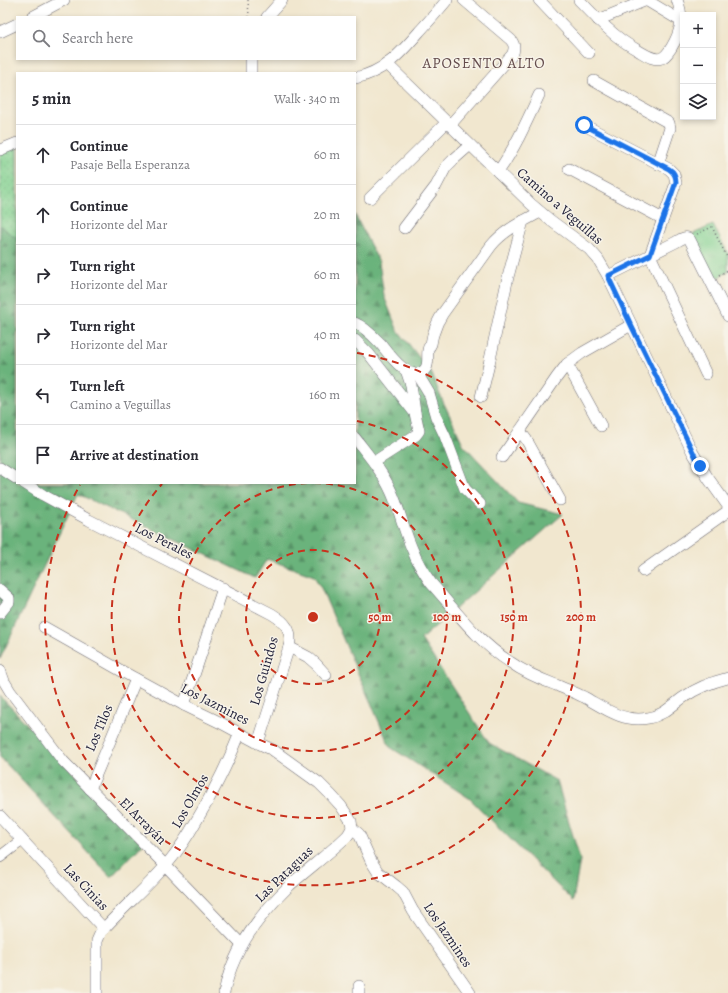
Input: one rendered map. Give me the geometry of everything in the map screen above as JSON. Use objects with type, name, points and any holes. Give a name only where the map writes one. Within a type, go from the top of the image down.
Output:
[{"type":"street","points":[[34,16],[64,0]]},
{"type":"street","points":[[268,16],[282,0]]},
{"type":"street","points":[[356,78],[374,72],[387,64],[400,52],[447,0]]},
{"type":"street","points":[[370,198],[448,123],[512,55],[514,48],[511,40],[464,0]]},
{"type":"street","points":[[539,0],[589,52]]},
{"type":"street","points":[[579,0],[608,30],[623,41],[656,59],[662,58],[668,52],[677,36],[680,26]]},
{"type":"street","points":[[598,20],[646,0],[680,20]]},
{"type":"street","points":[[677,0],[680,12]]},
{"type":"street","points":[[0,32],[16,24]]},
{"type":"street","points":[[251,60],[251,72]]},
{"type":"street","name":"Camino a Veguillas","points":[[387,64],[540,212],[589,249],[598,259],[608,276],[693,453],[708,478],[728,506]]},
{"type":"street","points":[[594,81],[668,122],[670,128],[658,164]]},
{"type":"street","points":[[498,172],[506,161],[539,95]]},
{"type":"street","points":[[584,125],[672,171],[674,174],[676,182],[650,255],[706,374]]},
{"type":"street","points":[[0,150],[16,143]]},
{"type":"street","points":[[404,228],[436,186],[446,167],[470,145]]},
{"type":"street","points":[[569,169],[663,218]]},
{"type":"street","points":[[356,324],[382,345],[392,358],[406,370],[411,373],[420,372],[426,368],[428,348],[431,344],[434,330],[443,313],[495,241],[504,233],[540,212]]},
{"type":"street","points":[[481,397],[508,277],[523,221]]},
{"type":"street","points":[[659,231],[676,242]]},
{"type":"street","points":[[608,276],[686,238],[690,240],[728,316]]},
{"type":"street","points":[[502,457],[557,376],[567,364],[631,325]]},
{"type":"street","points":[[356,341],[369,354],[415,412]]},
{"type":"street","points":[[567,364],[601,426]]},
{"type":"street","points":[[374,462],[416,435],[418,431],[411,385],[406,370]]},
{"type":"street","points":[[417,373],[429,393],[436,417],[445,436],[465,489],[480,504]]},
{"type":"street","points":[[520,431],[560,500]]},
{"type":"street","points":[[356,439],[374,462],[391,490],[412,550],[425,574],[480,639],[498,655],[510,663],[539,678],[582,696],[618,716],[629,719],[649,718],[659,715],[692,691],[728,678]]},
{"type":"street","points":[[0,468],[16,478]]},
{"type":"street","name":"Los Perales","points":[[26,484],[89,520],[272,614],[283,622],[288,629]]},
{"type":"street","points":[[643,571],[728,511]]},
{"type":"street","points":[[184,705],[223,588]]},
{"type":"street","points":[[0,590],[9,598],[9,602],[0,613]]},
{"type":"street","name":"Los Jazmines","points":[[44,627],[184,705],[273,750],[319,783],[350,817],[352,828],[359,834],[371,861],[378,872],[403,892],[414,911],[470,993]]},
{"type":"street","name":"Los Guindos","points":[[258,743],[289,647],[290,638],[288,629]]},
{"type":"street","points":[[289,647],[308,657],[326,675]]},
{"type":"street","name":"El Arrayán","points":[[0,670],[10,691],[62,761],[166,866],[242,946]]},
{"type":"street","name":"Los Tilos","points":[[90,789],[136,679]]},
{"type":"street","name":"Los Olmos","points":[[104,929],[166,866],[178,850],[213,792],[230,759],[240,733]]},
{"type":"street","name":"Las Cinias","points":[[0,816],[104,929],[97,941],[97,993]]},
{"type":"street","name":"Las Pataguas","points":[[242,946],[278,897],[346,838],[352,828]]},
{"type":"street","points":[[0,857],[22,840]]},
{"type":"street","points":[[224,993],[230,970],[242,946]]},
{"type":"path","points":[[248,0],[249,16]]},
{"type":"path","points":[[694,235],[712,227],[728,259]]},
{"type":"path","points":[[715,277],[728,270]]},
{"type":"green space","points":[[16,147],[16,238],[0,226],[0,154]]},
{"type":"green space","points":[[356,217],[379,262],[384,296],[397,329],[432,374],[463,444],[518,503],[563,514],[421,639],[489,743],[557,781],[580,860],[573,901],[469,798],[390,747],[321,588],[314,576],[267,559],[255,578],[78,494],[0,659],[0,226],[16,238],[16,484],[356,484]]},
{"type":"green space","points":[[713,225],[728,254],[728,272],[714,280],[691,235]]},
{"type":"green space","points":[[0,696],[143,844],[111,877],[0,757]]},
{"type":"district","name":"APOSENTO ALTO","points":[[484,63]]},
{"type":"route","points":[[584,125],[669,169],[676,177],[676,182],[650,255],[608,276],[700,466]]}]
